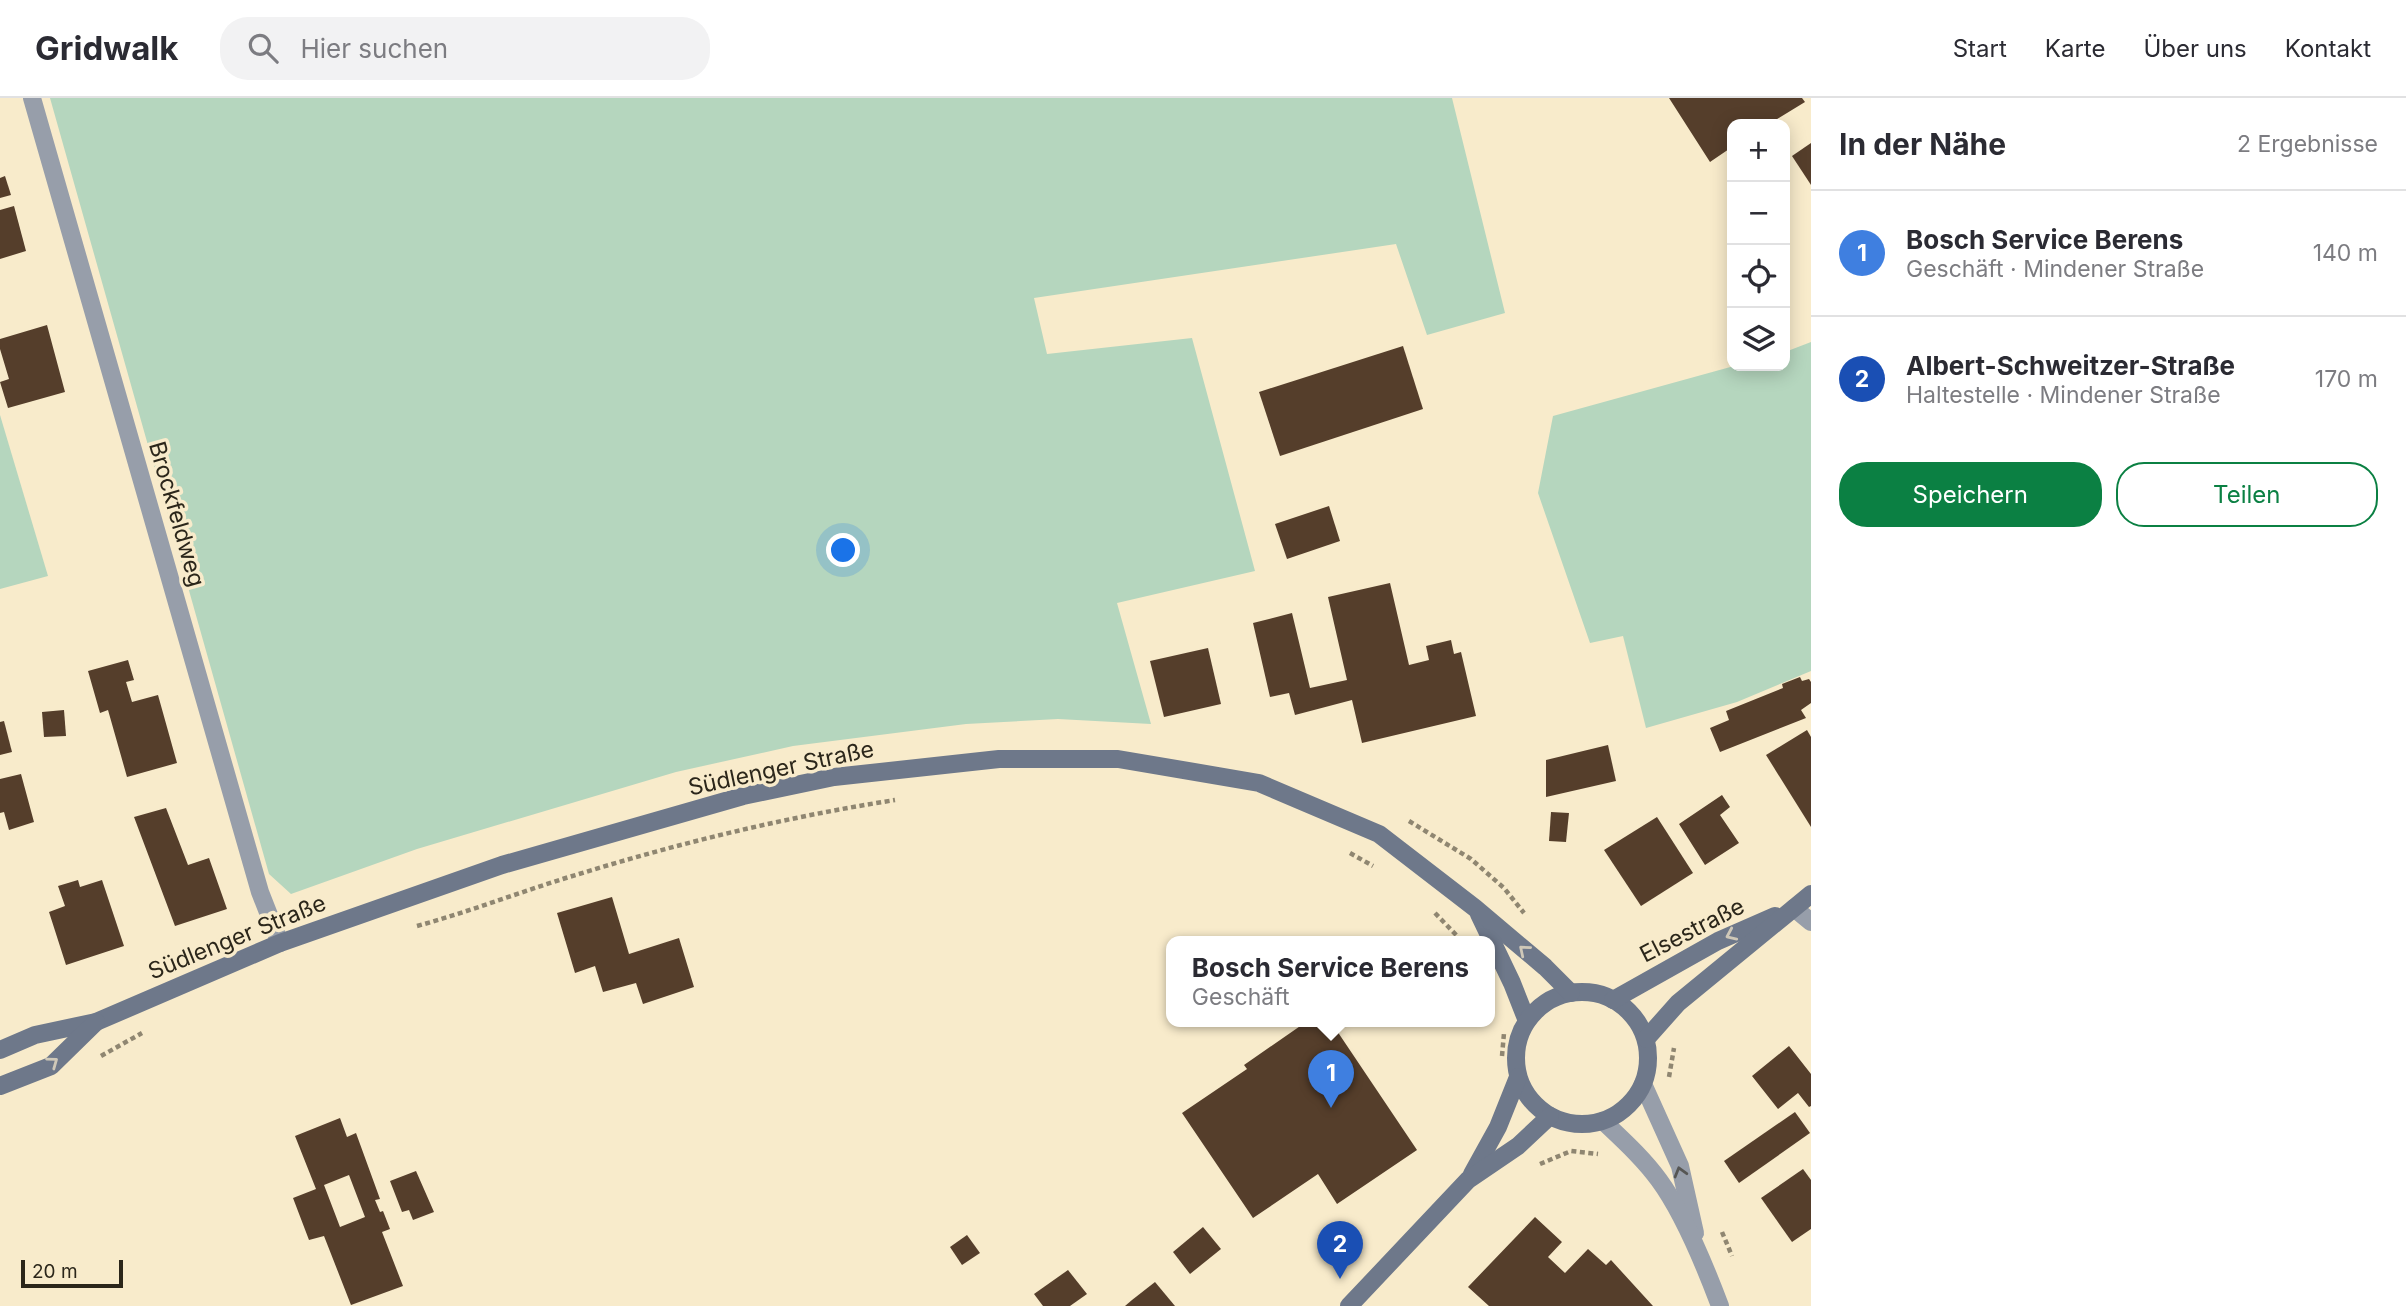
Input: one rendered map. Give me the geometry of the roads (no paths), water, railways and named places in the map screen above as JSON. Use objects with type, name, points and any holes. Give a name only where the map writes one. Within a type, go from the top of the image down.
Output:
[{"type":"main road","name":"Südlenger Straße","points":[[0,1050],[35,1035],[96,1022],[280,943],[502,865],[743,796],[835,777],[999,759],[1118,759],[1259,783],[1379,834],[1475,908],[1545,967],[1571,993]]},
{"type":"main road","name":"Elsestraße","points":[[1646,1039],[1678,1003],[1811,894]]},
{"type":"main road","name":"Südlenger Straße","points":[[1475,908],[1489,936]]},
{"type":"main road","name":"Elsestraße","points":[[1614,1000],[1718,941],[1794,908]]},
{"type":"main road","name":"Südlenger Straße","points":[[1495,949],[1527,1021]]},
{"type":"main road","points":[[1588,992],[1614,1000],[1633,1016],[1646,1039],[1648,1061],[1643,1084],[1627,1107],[1604,1121],[1590,1125],[1576,1124],[1550,1116],[1530,1100],[1518,1077],[1516,1058],[1519,1038],[1527,1021],[1546,1003],[1571,993],[1588,992]]},
{"type":"main road","name":"Südlenger Straße","points":[[0,1086],[51,1066],[96,1022]]},
{"type":"main road","points":[[1468,1180],[1498,1127],[1518,1077]]},
{"type":"main road","points":[[1349,1306],[1468,1180],[1518,1146],[1550,1116]]},
{"type":"street","name":"Brockfeldweg","points":[[32,98],[260,892],[280,943]]},
{"type":"street","points":[[1794,908],[1811,922]]},
{"type":"street","points":[[1643,1084],[1680,1166],[1701,1257]]},
{"type":"street","points":[[1604,1121],[1641,1156],[1661,1182],[1701,1257],[1720,1306]]},
{"type":"place","name":"Bosch Service Berens","points":[[1331,1108]]},
{"type":"place","name":"Albert-Schweitzer-Straße","points":[[1340,1279]]}]
